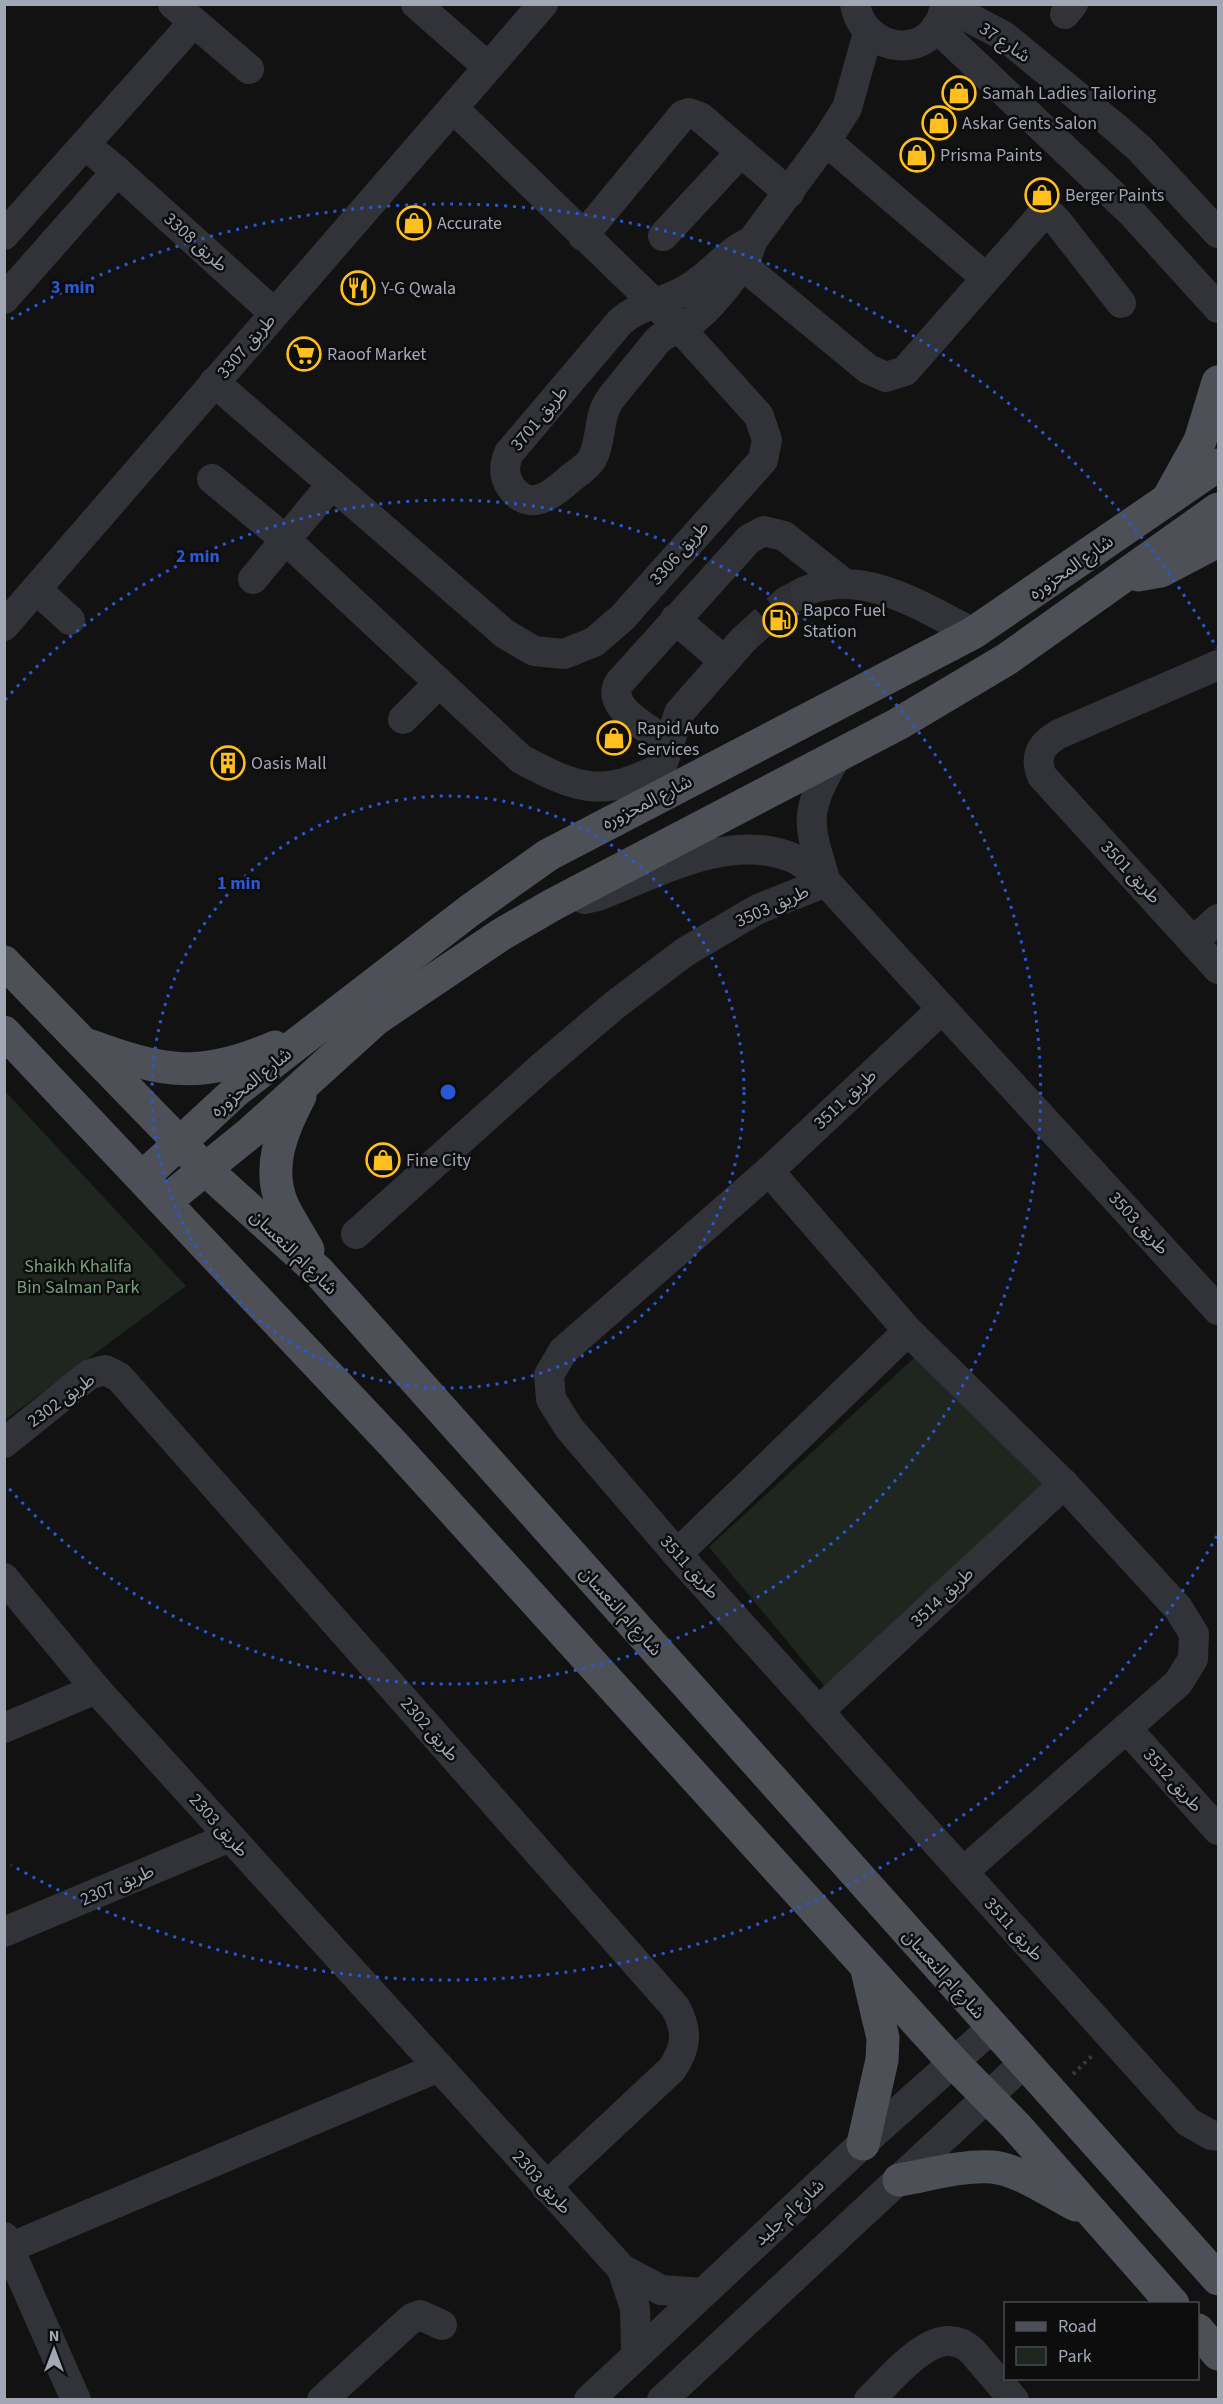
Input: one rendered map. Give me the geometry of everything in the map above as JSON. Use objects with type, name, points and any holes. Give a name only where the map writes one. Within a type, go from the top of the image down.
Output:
[{"type":"main road","points":[[1168,498],[1200,441],[1218,382]]},
{"type":"main road","name":"شارع المحزوره","points":[[143,1177],[237,1090],[469,911],[663,769],[759,746],[974,633],[1218,465]]},
{"type":"main road","name":"شارع المحزوره","points":[[166,1201],[250,1133],[376,1019],[502,934],[554,904],[835,759],[1007,658],[1218,509]]},
{"type":"main road","points":[[1121,576],[1161,571],[1218,541]]},
{"type":"main road","name":"شارع ام النعسان","points":[[4,962],[204,1168],[319,1272],[1218,2279]]},
{"type":"main road","points":[[86,1044],[145,1063],[183,1070],[226,1066],[318,1028]]},
{"type":"main road","points":[[4,1032],[393,1444],[954,2063],[1016,2126],[1171,2302]]},
{"type":"main road","points":[[309,1079],[282,1129],[275,1176],[284,1208],[319,1272]]},
{"type":"main road","points":[[862,2144],[882,2060],[883,2038],[866,1966]]},
{"type":"main road","points":[[899,2180],[967,2169],[993,2168],[1020,2175],[1089,2211]]},
{"type":"main road","points":[[1199,2332],[1218,2354]]},
{"type":"street","points":[[416,4],[488,67]]},
{"type":"street","name":"طريق 3307","points":[[4,626],[543,4]]},
{"type":"street","points":[[855,4],[861,24],[868,33],[877,40],[899,46],[921,41],[942,12],[1131,212],[1218,308]]},
{"type":"street","name":"شارع 37","points":[[942,12],[1004,36],[1140,149],[1218,233]]},
{"type":"street","points":[[4,235],[85,145],[183,14],[249,69]]},
{"type":"street","name":"طريق 3701","points":[[747,253],[730,254],[695,284],[682,292],[629,314],[620,322],[509,453],[504,465],[506,478],[512,489],[522,498],[535,500],[548,498],[591,461],[597,449],[600,420],[611,398],[658,340],[701,314],[747,253],[826,141],[847,108],[868,33]]},
{"type":"street","name":"طريق 3306","points":[[214,381],[505,634],[534,651],[564,654],[594,642],[622,618],[763,460],[767,440],[759,416],[679,327],[454,109]]},
{"type":"street","points":[[583,236],[683,115],[696,114],[789,193]]},
{"type":"street","points":[[826,141],[986,278]]},
{"type":"street","name":"طريق 3308","points":[[85,145],[117,171],[274,313]]},
{"type":"street","points":[[663,236],[741,152]]},
{"type":"street","points":[[4,298],[117,171]]},
{"type":"street","points":[[747,253],[876,375],[896,376],[912,364],[1036,220],[1047,216],[1058,221],[1121,303]]},
{"type":"street","points":[[4,244],[32,268]]},
{"type":"street","points":[[212,479],[286,540],[521,759],[557,778],[595,788],[632,783],[663,769],[679,713],[734,651],[675,619]]},
{"type":"street","points":[[253,579],[332,484]]},
{"type":"street","points":[[663,769],[615,698],[615,690],[675,619],[749,539],[764,531],[784,536],[845,584]]},
{"type":"street","points":[[805,591],[845,584],[863,585],[896,593],[974,633]]},
{"type":"street","points":[[36,589],[70,620]]},
{"type":"street","name":"طريق 3501","points":[[1218,665],[1048,741],[1041,748],[1037,759],[1042,776],[1218,969]]},
{"type":"street","points":[[404,719],[439,683]]},
{"type":"street","points":[[826,882],[812,836],[812,809],[816,793],[835,759]]},
{"type":"street","points":[[554,904],[598,896],[702,857],[735,850],[762,851],[793,858],[826,882]]},
{"type":"street","points":[[758,909],[773,895],[781,878],[774,861],[762,851]]},
{"type":"street","name":"طريق 3503","points":[[356,1234],[616,1004],[685,952],[758,909],[826,882],[1218,1310]]},
{"type":"street","points":[[1194,941],[1218,919]]},
{"type":"street","name":"طريق 3511","points":[[942,1009],[769,1171],[563,1351],[549,1375],[551,1400],[569,1428],[677,1554],[1188,2122],[1211,2135],[1218,2136]]},
{"type":"street","points":[[769,1171],[908,1331],[1064,1484],[1178,1608],[1194,1634],[1206,1664],[1178,1683],[1128,1730],[963,1872]]},
{"type":"street","points":[[677,1554],[908,1331]]},
{"type":"street","name":"طريق 2302","points":[[4,1443],[90,1374],[105,1370],[119,1377],[675,2007],[683,2022],[685,2039],[682,2055],[672,2070],[546,2187]]},
{"type":"street","name":"طريق 3514","points":[[819,1711],[1064,1484]]},
{"type":"street","name":"طريق 2303","points":[[4,1578],[96,1689],[622,2269],[661,2290],[702,2293]]},
{"type":"street","points":[[4,1728],[96,1689]]},
{"type":"street","name":"طريق 3512","points":[[1128,1730],[1218,1830]]},
{"type":"street","name":"طريق 2307","points":[[4,1932],[230,1837]]},
{"type":"street","name":"شارع ام جليد","points":[[589,2400],[636,2353],[862,2144],[992,2028]]},
{"type":"street","points":[[662,2400],[1024,2063]]},
{"type":"street","points":[[76,2400],[7,2243],[439,2067]]},
{"type":"street","name":"طريق 2303","points":[[622,2269],[635,2308],[636,2353]]},
{"type":"street","points":[[322,2400],[412,2318],[420,2315],[442,2325]]},
{"type":"street","points":[[869,2400],[927,2347],[950,2339],[966,2345],[1014,2400]]},
{"type":"path","points":[[1052,2093],[1112,2038]]},
{"type":"green space","name":"Shaikh Khalifa Bin Salman Park","points":[[4,1090],[186,1286],[5,1420],[4,1420]]},
{"type":"green space","points":[[926,1347],[1049,1480],[826,1688],[709,1547]]},
{"type":"tunnel","points":[[743,640],[785,602],[805,591]]},
{"type":"place","name":"Samah Ladies Tailoring","points":[[959,93]]},
{"type":"place","name":"Askar Gents Salon","points":[[939,123]]},
{"type":"place","name":"Prisma Paints","points":[[917,155]]},
{"type":"place","name":"Berger Paints","points":[[1042,195]]},
{"type":"place","name":"Accurate","points":[[414,223]]},
{"type":"place","name":"Y-G Qwala","points":[[358,288]]},
{"type":"place","name":"Raoof Market","points":[[304,354]]},
{"type":"place","name":"Bapco Fuel Station","points":[[780,620]]},
{"type":"place","name":"Rapid Auto Services","points":[[614,738]]},
{"type":"place","name":"Oasis Mall","points":[[228,763]]},
{"type":"place","name":"Fine City","points":[[383,1160]]}]
